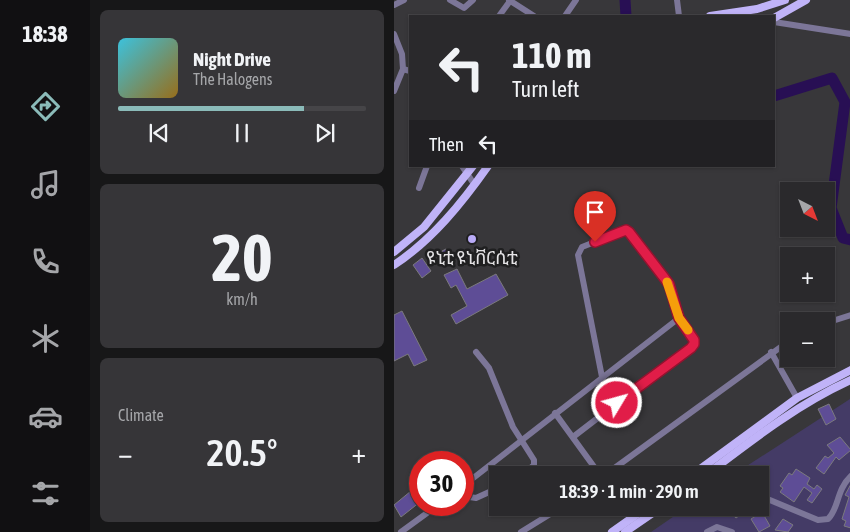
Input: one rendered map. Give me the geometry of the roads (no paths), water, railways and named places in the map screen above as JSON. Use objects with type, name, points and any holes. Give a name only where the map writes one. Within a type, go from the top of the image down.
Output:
[{"type":"main road","points":[[715,15],[775,4],[785,0]]},
{"type":"main road","points":[[775,4],[778,16],[806,0]]},
{"type":"main road","points":[[394,252],[424,227],[472,167]]},
{"type":"main road","points":[[394,264],[424,242],[487,167]]},
{"type":"main road","points":[[704,466],[797,398],[850,370]]},
{"type":"main road","points":[[720,466],[792,412],[824,392],[850,380]]},
{"type":"main road","points":[[625,532],[638,516]]},
{"type":"main road","points":[[612,532],[643,516]]},
{"type":"street","points":[[394,6],[404,0]]},
{"type":"street","points":[[450,0],[464,8],[473,0]]},
{"type":"street","points":[[500,15],[509,0],[532,15]]},
{"type":"street","points":[[566,15],[576,0]]},
{"type":"street","points":[[677,0],[680,15]]},
{"type":"street","points":[[775,22],[850,34]]},
{"type":"street","points":[[394,34],[402,54],[403,69],[394,91]]},
{"type":"street","points":[[403,69],[409,71]]},
{"type":"street","points":[[419,188],[427,167]]},
{"type":"street","points":[[463,167],[474,184]]},
{"type":"street","points":[[573,437],[694,344],[694,340],[679,318],[669,284],[626,230],[621,230],[582,247],[578,255],[602,376]]},
{"type":"street","points":[[835,320],[850,315]]},
{"type":"street","points":[[474,477],[679,318]]},
{"type":"street","points":[[617,466],[780,346]]},
{"type":"street","points":[[476,352],[488,368],[520,440],[535,463],[532,466]]},
{"type":"street","points":[[771,352],[797,398]]},
{"type":"street","points":[[555,413],[594,466]]},
{"type":"street","points":[[769,500],[818,520],[828,519],[833,514],[838,493],[850,476]]},
{"type":"street","points":[[474,498],[489,492]]},
{"type":"street","points":[[401,532],[423,516]]},
{"type":"street","points":[[521,532],[547,516]]},
{"type":"street","points":[[631,516],[634,520]]},
{"type":"street","points":[[706,532],[717,528],[732,532]]},
{"type":"waterway","points":[[625,0],[626,15]]},
{"type":"waterway","points":[[775,96],[832,78],[845,102],[831,208],[843,238],[851,240]]},
{"type":"place","name":"ዩኒቲ ዩኒቨርሲቲ","points":[[472,239]]}]
